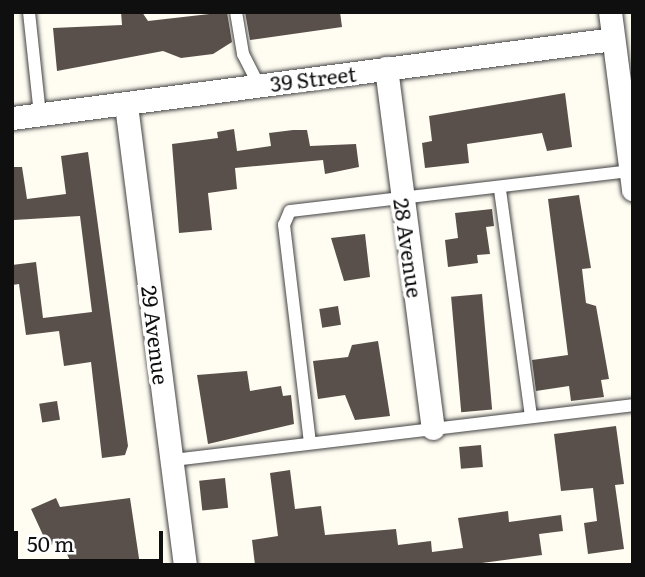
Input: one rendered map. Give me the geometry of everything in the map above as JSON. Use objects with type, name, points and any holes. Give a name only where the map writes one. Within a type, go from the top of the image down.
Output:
[{"type":"street","points":[[610,12],[632,180]]},
{"type":"street","name":"39 Street","points":[[12,117],[126,105],[613,39]]},
{"type":"street","name":"28 Avenue","points":[[386,68],[433,428]]},
{"type":"street","name":"29 Avenue","points":[[126,105],[185,565]]},
{"type":"lane","points":[[29,12],[40,115]]},
{"type":"lane","points":[[236,12],[243,54],[259,85]]},
{"type":"lane","points":[[310,443],[284,225],[290,211],[403,198],[632,180]]},
{"type":"lane","points":[[500,190],[531,417]]},
{"type":"lane","points":[[173,460],[633,405]]},
{"type":"building","points":[[121,12],[142,12],[148,21],[227,12],[232,42],[213,54],[181,58],[163,51],[57,71],[53,28],[122,25]]},
{"type":"building","points":[[245,12],[340,12],[342,27],[250,40]]},
{"type":"building","points":[[565,93],[572,147],[547,151],[542,133],[467,144],[469,163],[425,168],[422,143],[432,141],[429,116]]},
{"type":"building","points":[[234,129],[237,151],[271,146],[269,133],[293,130],[307,130],[310,146],[356,144],[359,167],[325,174],[323,160],[235,168],[237,189],[208,193],[212,230],[179,233],[172,144],[218,138],[217,132]]},
{"type":"building","points":[[88,152],[128,446],[125,455],[102,458],[91,362],[64,366],[59,331],[26,335],[19,284],[12,285],[12,265],[36,262],[43,318],[92,312],[80,216],[14,220],[12,207],[12,167],[22,167],[27,199],[66,194],[61,156]]},
{"type":"building","points":[[579,195],[591,268],[582,269],[586,303],[596,306],[609,379],[601,380],[604,397],[571,401],[569,386],[536,391],[532,360],[568,355],[548,199]]},
{"type":"building","points":[[492,209],[494,226],[486,227],[490,254],[477,255],[478,263],[448,267],[445,240],[458,238],[455,213]]},
{"type":"building","points":[[365,234],[370,277],[344,281],[331,238]]},
{"type":"building","points":[[482,294],[492,410],[461,412],[451,297]]},
{"type":"building","points":[[338,306],[341,325],[322,328],[319,309]]},
{"type":"building","points":[[378,341],[390,416],[355,420],[345,395],[318,399],[313,361],[348,357],[352,345]]},
{"type":"building","points":[[247,371],[250,391],[281,386],[283,396],[291,395],[294,424],[208,444],[197,375]]},
{"type":"building","points":[[57,401],[60,420],[42,423],[39,404]]},
{"type":"building","points":[[616,426],[624,484],[615,485],[624,549],[588,554],[584,523],[597,521],[593,488],[561,491],[554,434]]},
{"type":"building","points":[[481,445],[483,467],[461,469],[459,447]]},
{"type":"building","points":[[290,470],[295,509],[321,506],[325,535],[396,529],[398,545],[431,541],[432,552],[463,548],[458,518],[508,511],[509,522],[561,515],[563,531],[539,534],[542,555],[467,565],[255,565],[252,540],[278,536],[270,473]]},
{"type":"building","points":[[225,478],[228,508],[202,511],[199,481]]},
{"type":"building","points":[[56,498],[60,507],[130,498],[140,565],[117,560],[72,565],[61,541],[48,546],[31,509]]}]
